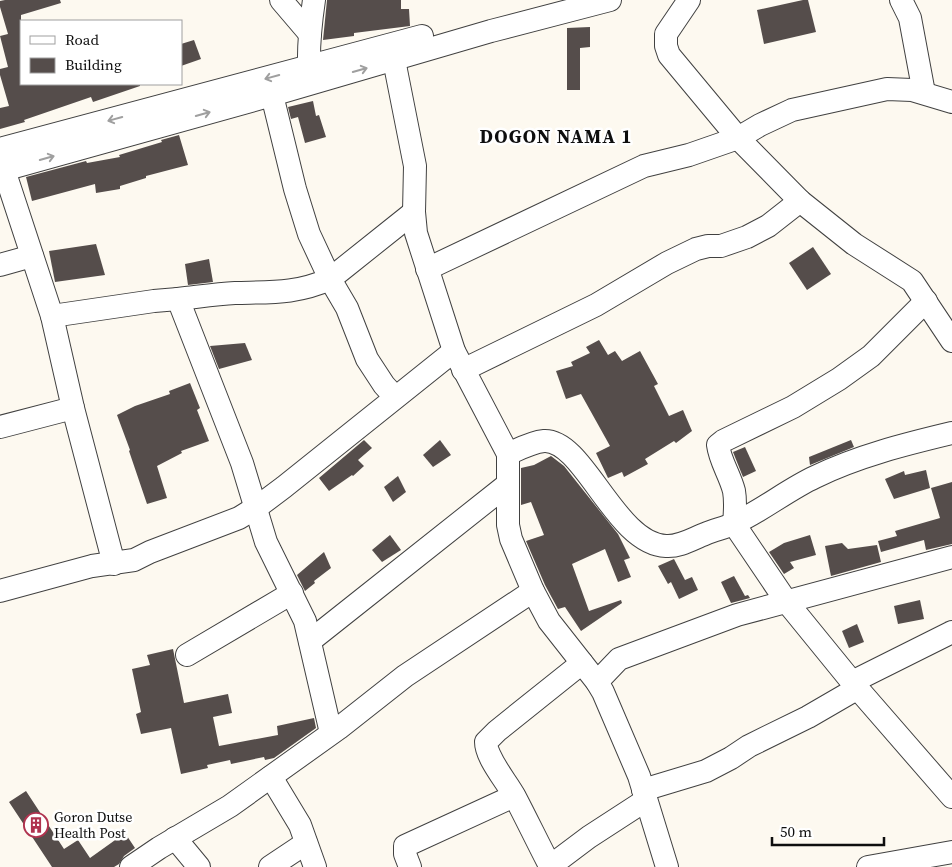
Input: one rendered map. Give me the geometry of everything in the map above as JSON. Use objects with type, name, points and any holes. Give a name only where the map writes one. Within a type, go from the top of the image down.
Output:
[{"type":"street","points":[[282,0],[310,34]]},
{"type":"street","points":[[309,76],[310,34],[314,0]]},
{"type":"street","points":[[1,163],[309,76],[556,0]]},
{"type":"street","points":[[1,163],[272,95],[309,76],[394,60],[491,31],[610,0]]},
{"type":"street","points":[[689,0],[666,34],[668,55],[738,138],[800,201],[854,244],[912,281],[952,341]]},
{"type":"street","points":[[901,0],[910,18],[924,93]]},
{"type":"street","points":[[394,60],[415,166],[414,212],[416,233],[458,360],[508,454],[508,525],[511,539],[533,591],[550,621],[597,682],[639,776],[667,867]]},
{"type":"street","points":[[427,269],[644,166],[688,155],[738,138],[792,110],[887,89],[912,90],[952,102]]},
{"type":"street","points":[[272,95],[295,189],[309,234],[330,280],[347,308],[367,360],[384,385],[395,397]]},
{"type":"street","points":[[1,163],[52,316],[73,408],[114,564]]},
{"type":"street","points":[[0,591],[92,566],[134,560],[239,518],[284,487],[395,397],[458,360],[596,305],[696,249],[708,246],[721,246],[747,237],[768,226],[800,201]]},
{"type":"street","points":[[52,316],[154,301],[233,293],[276,293],[310,288],[330,280],[414,212]]},
{"type":"street","points":[[0,265],[32,256]]},
{"type":"street","points":[[178,299],[242,463],[266,542],[305,621],[331,733]]},
{"type":"street","points":[[926,300],[871,356],[839,379],[793,407],[718,445],[719,455],[734,490],[736,507],[734,524],[786,601],[855,685],[952,797]]},
{"type":"street","points":[[0,427],[73,408]]},
{"type":"street","points":[[508,454],[544,441],[558,443],[572,455],[616,512],[634,531],[650,542],[664,546],[680,545],[706,533],[734,524],[815,477],[861,458],[952,433]]},
{"type":"street","points":[[310,641],[508,484]]},
{"type":"street","points":[[597,682],[619,659],[737,615],[952,557]]},
{"type":"street","points":[[131,867],[175,838],[230,806],[331,733],[405,676],[533,591]]},
{"type":"street","points":[[187,655],[292,594]]},
{"type":"street","points":[[582,663],[497,731],[486,742],[486,749],[514,796],[549,867],[645,795],[706,771],[731,758],[749,746],[808,717],[855,685],[952,632]]},
{"type":"street","points":[[271,777],[300,825],[315,867]]},
{"type":"street","points":[[410,867],[405,854],[405,846],[514,796]]},
{"type":"street","points":[[175,838],[199,867]]},
{"type":"street","points":[[270,867],[306,843]]},
{"type":"street","points":[[868,867],[952,852]]},
{"type":"building","points":[[60,0],[61,3],[21,15],[20,85],[140,86],[93,102],[91,97],[24,120],[25,122],[0,129],[0,108],[9,106],[0,75],[0,69],[8,67],[0,36],[8,34],[0,1]]},
{"type":"building","points":[[327,0],[401,0],[401,9],[409,9],[410,26],[354,33],[354,36],[323,40]]},
{"type":"building","points":[[808,0],[816,32],[764,44],[757,10]]},
{"type":"building","points":[[590,27],[590,47],[580,48],[580,90],[567,90],[567,28]]},
{"type":"building","points":[[194,40],[201,59],[182,66],[182,44]]},
{"type":"building","points":[[313,101],[316,116],[319,115],[326,137],[305,143],[298,117],[291,119],[288,107]]},
{"type":"building","points":[[179,135],[188,165],[146,176],[146,178],[120,186],[120,189],[96,193],[95,184],[32,201],[26,177],[86,161],[87,163],[120,157],[119,155]]},
{"type":"building","points":[[96,244],[105,275],[55,282],[49,251]]},
{"type":"building","points":[[813,247],[831,274],[807,290],[789,263]]},
{"type":"building","points":[[209,259],[213,282],[188,285],[185,264]]},
{"type":"building","points":[[599,340],[608,355],[615,351],[622,361],[640,351],[658,384],[654,386],[669,416],[683,410],[692,431],[676,443],[674,441],[645,459],[648,464],[624,477],[622,472],[608,478],[596,453],[610,446],[581,394],[566,399],[556,371],[573,366],[571,362],[590,353],[586,347]]},
{"type":"building","points":[[245,343],[252,360],[219,369],[210,346]]},
{"type":"building","points":[[190,383],[200,408],[197,410],[209,441],[181,451],[182,453],[157,466],[167,498],[147,504],[117,415],[135,406],[170,394],[169,391]]},
{"type":"building","points":[[364,440],[372,448],[358,460],[364,466],[353,476],[329,491],[319,478]]},
{"type":"building","points":[[440,440],[451,455],[433,467],[423,455]]},
{"type":"building","points":[[851,440],[854,447],[810,465],[809,457]]},
{"type":"building","points":[[745,447],[756,471],[743,477],[733,452]]},
{"type":"building","points":[[551,456],[564,466],[618,534],[630,558],[624,560],[631,577],[618,582],[605,549],[572,564],[589,611],[621,600],[622,603],[581,631],[565,607],[558,609],[545,585],[526,541],[544,535],[531,502],[521,505],[521,468],[534,465]]},
{"type":"building","points":[[926,470],[930,488],[894,499],[885,479],[904,471],[905,475]]},
{"type":"building","points":[[398,476],[406,492],[393,502],[384,487]]},
{"type":"building","points":[[952,482],[952,544],[926,550],[924,540],[881,552],[878,541],[897,536],[895,531],[940,518],[931,488]]},
{"type":"building","points":[[390,535],[401,550],[382,562],[372,550]]},
{"type":"building","points":[[810,535],[816,555],[790,562],[794,568],[784,574],[769,552],[784,543]]},
{"type":"building","points":[[842,543],[848,549],[877,545],[881,562],[831,576],[825,546]]},
{"type":"building","points":[[324,552],[331,568],[314,581],[315,583],[305,591],[297,575]]},
{"type":"building","points":[[674,559],[685,580],[692,577],[698,590],[679,599],[671,582],[668,584],[658,566]]},
{"type":"building","points":[[734,576],[745,596],[748,595],[750,598],[731,603],[721,582]]},
{"type":"building","points":[[920,600],[924,619],[898,624],[894,606]]},
{"type":"building","points":[[857,624],[864,642],[849,648],[842,631]]},
{"type":"building","points":[[173,649],[184,703],[228,694],[232,713],[213,717],[219,746],[278,735],[277,726],[314,718],[316,728],[274,758],[265,760],[264,757],[231,764],[230,760],[207,765],[208,768],[181,774],[171,728],[141,734],[136,714],[141,712],[132,669],[150,665],[147,655]]},
{"type":"building","points":[[26,791],[64,849],[78,840],[90,858],[125,833],[135,848],[114,867],[52,867],[9,802]]},
{"type":"place","name":"Goron Dutse Health Post","points":[[36,825]]},
{"type":"district","name":"DOGON NAMA 1","points":[[556,136]]}]
